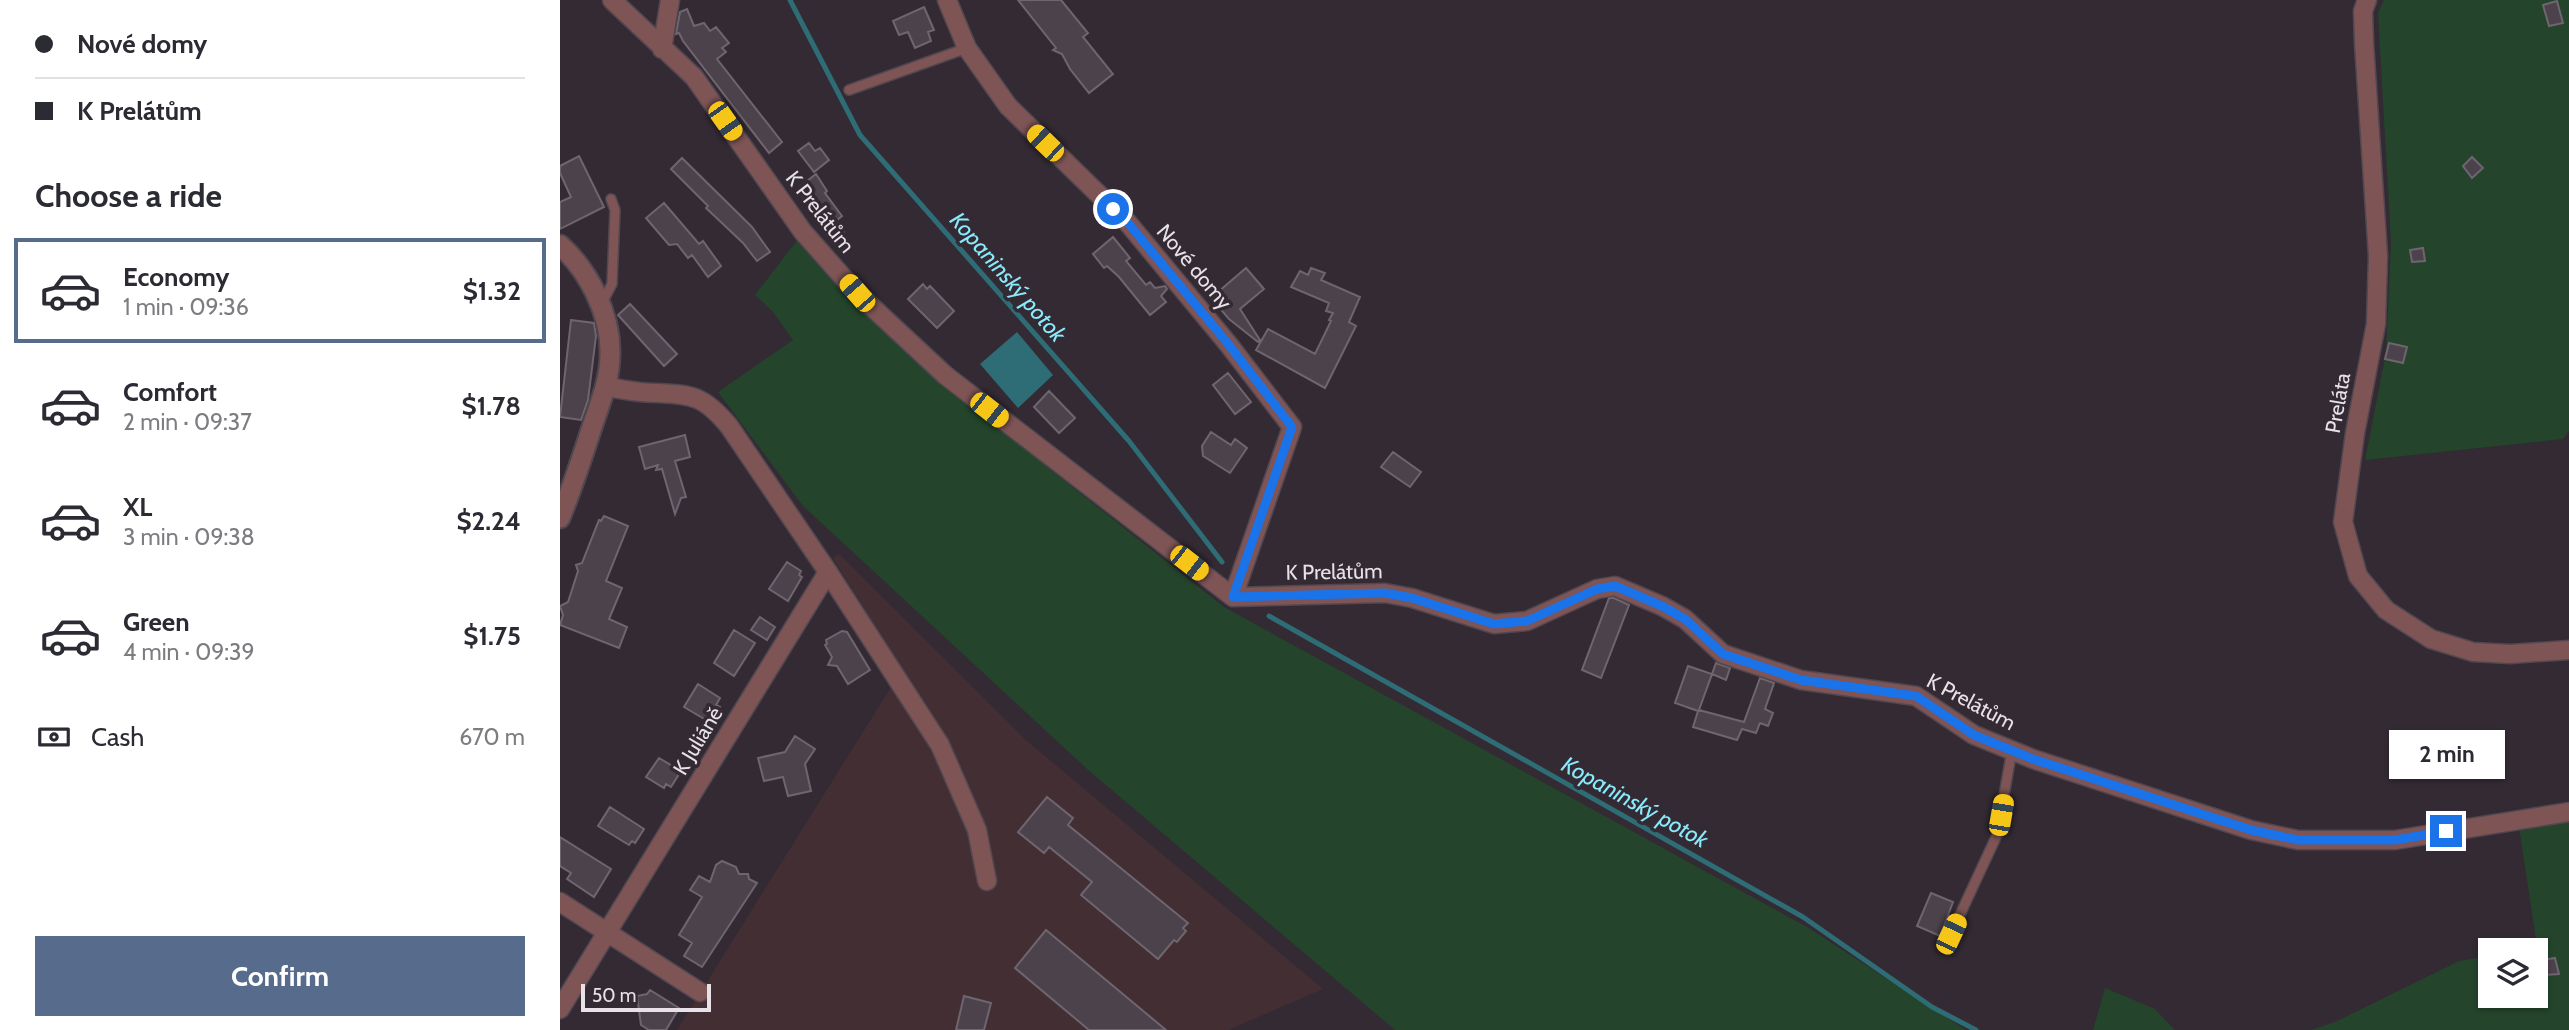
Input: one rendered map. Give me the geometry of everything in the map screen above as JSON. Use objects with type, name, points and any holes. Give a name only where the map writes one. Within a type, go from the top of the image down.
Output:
[{"type":"street","name":"K Prelátům","points":[[612,0],[694,77],[803,232],[857,293],[945,375],[1233,597],[1385,593],[1412,598],[1494,624],[1527,621],[1597,589],[1615,586],[1685,619],[1723,654],[1801,680],[1916,696],[1974,735],[2251,830],[2298,840],[2395,840],[2569,812]]},
{"type":"street","points":[[662,49],[670,0]]},
{"type":"street","name":"Nové domy","points":[[947,0],[967,48],[1008,106],[1128,223],[1229,345],[1292,427],[1233,597]]},
{"type":"street","name":"Preláta","points":[[2367,0],[2363,11],[2378,256],[2376,324],[2355,433],[2343,522],[2358,576],[2386,610],[2431,639],[2473,652],[2510,654],[2569,650]]},
{"type":"street","points":[[560,245],[579,267],[601,305],[611,355],[606,387],[560,518]]},
{"type":"street","points":[[606,387],[655,393],[682,393],[716,411],[828,572],[940,745],[977,830],[987,881]]},
{"type":"street","name":"K Juliáně","points":[[560,1009],[828,572]]},
{"type":"street","points":[[560,902],[700,992]]},
{"type":"lane","points":[[849,90],[967,48]]},
{"type":"lane","points":[[601,305],[612,284],[615,210],[611,198]]},
{"type":"lane","points":[[1951,934],[1997,835],[2012,750]]},
{"type":"shaded area","points":[[839,554],[1027,741],[1323,989],[1228,1030],[677,1030],[896,679],[906,675],[833,558]]},
{"type":"green space","points":[[2384,0],[2569,0],[2569,431],[2563,439],[2365,460],[2386,353],[2391,243],[2378,13]]},
{"type":"green space","points":[[798,239],[941,383],[1224,607],[1807,927],[1966,1030],[1395,1030],[1087,769],[803,506],[718,392],[793,340],[773,312],[755,295]]},
{"type":"green space","points":[[2569,820],[2569,1030],[2311,1030],[2335,1022],[2459,961],[2478,958],[2478,1008],[2548,1008],[2548,938],[2536,938],[2519,827]]},
{"type":"green space","points":[[2105,988],[2155,1009],[2175,1030],[2093,1030]]},
{"type":"water","points":[[1017,332],[1053,375],[1018,408],[980,364]]},
{"type":"building","points":[[1018,0],[1061,0],[1088,33],[1083,37],[1113,74],[1089,93],[1062,54],[1053,50],[1056,48]]},
{"type":"building","points":[[2557,1],[2563,23],[2549,26],[2543,5]]},
{"type":"building","points":[[924,7],[934,30],[928,32],[931,41],[915,48],[908,32],[899,35],[893,21]]},
{"type":"building","points":[[687,9],[694,26],[704,23],[710,31],[716,27],[729,43],[722,48],[726,52],[717,59],[782,142],[769,153],[679,33],[676,34],[680,12]]},
{"type":"building","points":[[809,143],[815,151],[820,148],[829,160],[814,172],[798,151]]},
{"type":"building","points":[[579,156],[604,207],[560,229],[560,202],[571,197],[560,173],[560,166]]},
{"type":"building","points":[[2472,157],[2483,168],[2472,178],[2463,166]]},
{"type":"building","points":[[682,158],[752,227],[770,252],[757,261],[743,243],[706,208],[708,206],[671,169]]},
{"type":"building","points":[[816,174],[827,191],[825,193],[842,216],[836,221],[844,232],[832,242],[822,229],[825,227],[797,189]]},
{"type":"building","points":[[664,203],[699,244],[703,241],[721,266],[708,277],[692,255],[688,258],[677,244],[669,245],[646,218]]},
{"type":"building","points":[[1113,237],[1130,258],[1126,261],[1146,285],[1150,282],[1155,288],[1165,286],[1167,289],[1161,296],[1166,302],[1150,315],[1119,277],[1107,266],[1104,268],[1093,254]]},
{"type":"building","points":[[2423,248],[2425,261],[2412,262],[2410,250]]},
{"type":"building","points":[[1246,268],[1264,289],[1240,309],[1260,340],[1258,342],[1229,319],[1211,298]]},
{"type":"building","points":[[1311,268],[1325,273],[1321,280],[1360,297],[1349,322],[1356,326],[1325,388],[1256,350],[1268,329],[1315,354],[1333,313],[1326,311],[1329,303],[1291,287],[1300,271],[1308,275]]},
{"type":"building","points":[[923,284],[927,289],[930,286],[954,311],[937,328],[908,299]]},
{"type":"building","points":[[630,304],[677,354],[664,366],[618,315]]},
{"type":"building","points":[[571,320],[594,323],[596,336],[588,400],[581,420],[560,417]]},
{"type":"building","points":[[2389,343],[2407,347],[2403,363],[2385,359]]},
{"type":"building","points":[[1228,373],[1251,402],[1235,414],[1213,385]]},
{"type":"building","points":[[1049,391],[1075,418],[1059,433],[1034,407]]},
{"type":"building","points":[[1211,432],[1231,445],[1235,439],[1247,448],[1230,473],[1203,456],[1202,446]]},
{"type":"building","points":[[685,435],[690,457],[675,461],[686,497],[681,498],[675,514],[662,469],[656,470],[658,465],[645,469],[639,447]]},
{"type":"building","points":[[1393,452],[1421,472],[1410,487],[1381,467]]},
{"type":"building","points":[[604,516],[628,526],[606,581],[622,588],[609,619],[627,627],[619,648],[560,625],[563,615],[560,606],[568,602],[578,571],[576,565],[582,563],[599,520]]},
{"type":"building","points":[[787,562],[801,571],[799,575],[802,577],[788,601],[769,589]]},
{"type":"building","points":[[1609,598],[1629,605],[1601,678],[1582,670]]},
{"type":"building","points":[[760,617],[775,627],[767,640],[751,630]]},
{"type":"building","points":[[734,630],[755,643],[734,676],[714,663]]},
{"type":"building","points":[[842,631],[847,632],[870,670],[848,684],[837,666],[828,665],[832,657],[825,645],[826,640]]},
{"type":"building","points":[[1716,663],[1730,668],[1726,680],[1712,674]]},
{"type":"building","points":[[1688,666],[1712,674],[1699,710],[1744,722],[1760,678],[1774,683],[1765,709],[1773,713],[1768,726],[1760,723],[1756,733],[1742,729],[1737,740],[1693,727],[1698,711],[1675,703]]},
{"type":"building","points":[[698,684],[720,698],[716,705],[720,707],[713,719],[709,716],[706,720],[684,707]]},
{"type":"building","points":[[795,736],[815,749],[805,764],[811,791],[788,796],[783,777],[764,781],[758,758],[785,752]]},
{"type":"building","points":[[659,758],[681,771],[671,787],[666,784],[664,788],[646,777]]},
{"type":"building","points":[[1047,797],[1073,818],[1068,825],[1188,923],[1183,928],[1186,931],[1177,942],[1174,940],[1158,959],[1081,895],[1092,882],[1049,847],[1044,853],[1018,832]]},
{"type":"building","points":[[610,807],[644,829],[635,843],[632,841],[629,845],[598,826]]},
{"type":"building","points":[[560,837],[611,869],[594,897],[567,879],[571,873],[560,866]]},
{"type":"building","points":[[722,861],[736,867],[739,874],[748,874],[749,879],[757,883],[702,967],[684,956],[692,943],[679,935],[702,897],[690,890],[699,876],[710,882],[716,865]]},
{"type":"building","points":[[1931,893],[1953,902],[1940,936],[1917,926]]},
{"type":"building","points":[[1046,930],[1166,1030],[1089,1030],[1015,968]]},
{"type":"building","points":[[2555,958],[2559,974],[2548,975],[2548,959]]},
{"type":"building","points":[[650,990],[679,1008],[666,1030],[649,1030],[641,1025],[637,996],[647,994]]},
{"type":"building","points":[[964,996],[991,1003],[984,1030],[956,1030]]},
{"type":"waterway","name":"Kopaninský potok","points":[[790,0],[860,135],[1129,441],[1222,562]]},
{"type":"waterway","name":"Kopaninský potok","points":[[1269,616],[1803,917],[1932,1007],[1976,1030]]},
{"type":"route","points":[[1113,209],[1128,223],[1229,345],[1292,427],[1233,597],[1385,593],[1412,598],[1494,624],[1527,621],[1597,589],[1615,586],[1685,619],[1723,654],[1801,680],[1916,696],[1974,735],[2033,759],[2251,830],[2298,840],[2395,840],[2446,831]]}]
